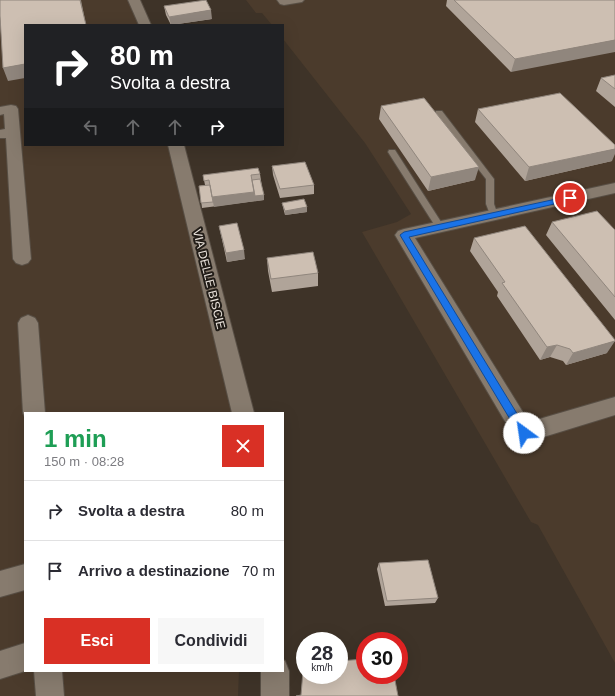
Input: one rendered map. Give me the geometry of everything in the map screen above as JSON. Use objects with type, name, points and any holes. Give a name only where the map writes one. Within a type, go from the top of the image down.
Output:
[{"type":"street","points":[[134,0],[145,24]]},
{"type":"street","points":[[283,0],[284,2],[298,0]]},
{"type":"street","points":[[0,110],[12,109],[6,133],[22,260]]},
{"type":"street","name":"VIA DELLE BISCIE","points":[[176,146],[243,412]]},
{"type":"street","points":[[615,188],[404,235],[524,433],[615,406]]},
{"type":"street","points":[[28,323],[34,412]]},
{"type":"street","points":[[0,584],[24,577]]},
{"type":"street","points":[[0,665],[24,657]]},
{"type":"street","points":[[48,672],[50,696]]},
{"type":"street","points":[[274,696],[275,672]]},
{"type":"lane","points":[[439,113],[490,179],[490,204],[494,215]]},
{"type":"lane","points":[[392,152],[440,227]]},
{"type":"shaded area","points":[[0,0],[135,0],[147,24],[24,24],[24,146],[177,146],[240,412],[24,412],[24,672],[239,672],[238,696],[0,696]]},
{"type":"shaded area","points":[[246,0],[615,0],[615,663],[538,525],[531,522],[362,232],[397,222],[411,214],[365,143],[284,40],[284,24],[271,24],[262,13],[256,13]]},
{"type":"building","points":[[0,0],[80,0],[86,24],[24,24],[24,64],[3,68]]},
{"type":"building","points":[[206,0],[211,10],[169,17],[164,6]]},
{"type":"building","points":[[454,0],[615,0],[615,40],[515,59]]},
{"type":"building","points":[[615,75],[615,89],[601,78]]},
{"type":"building","points":[[560,93],[615,145],[615,149],[529,167],[478,109]]},
{"type":"building","points":[[424,98],[479,167],[431,177],[381,106]]},
{"type":"building","points":[[305,162],[314,185],[280,189],[272,166]]},
{"type":"building","points":[[258,168],[260,174],[251,175],[254,192],[212,197],[209,180],[204,181],[203,175]]},
{"type":"building","points":[[260,179],[264,195],[255,196],[252,180]]},
{"type":"building","points":[[210,185],[213,202],[201,203],[199,186]]},
{"type":"building","points":[[304,199],[307,207],[285,211],[282,203]]},
{"type":"building","points":[[597,211],[615,230],[615,297],[552,222]]},
{"type":"building","points":[[237,223],[244,250],[226,253],[219,226]]},
{"type":"building","points":[[525,226],[615,341],[573,353],[570,349],[557,345],[547,347],[502,283],[505,282],[474,238]]},
{"type":"building","points":[[313,252],[318,273],[271,279],[267,258]]},
{"type":"building","points":[[428,560],[438,598],[387,601],[379,563]]},
{"type":"building","points":[[348,660],[356,660],[356,684],[396,684],[398,696],[296,696],[301,695],[302,684],[348,684]]},
{"type":"route","points":[[524,433],[404,235],[570,198]]}]
